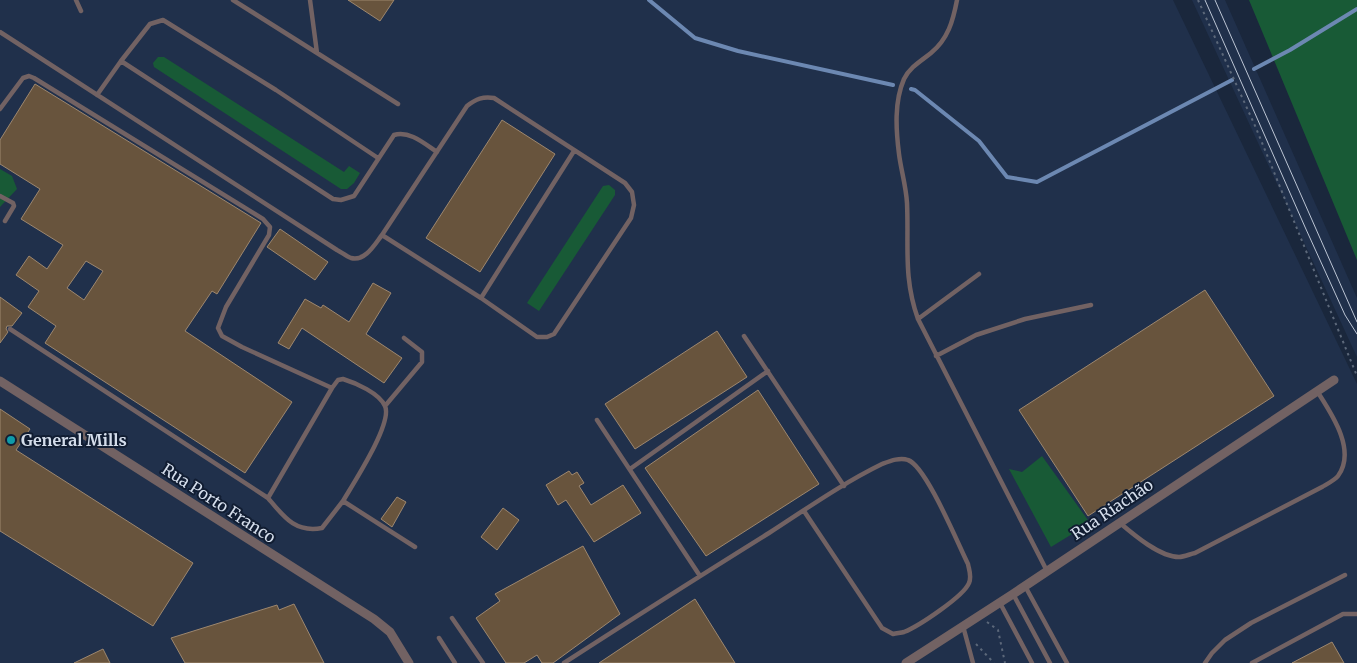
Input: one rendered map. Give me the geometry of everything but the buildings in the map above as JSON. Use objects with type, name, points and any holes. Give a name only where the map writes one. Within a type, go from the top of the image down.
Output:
[{"type":"street","name":"Rua Riachão","points":[[906,663],[1000,603],[1334,380]]},
{"type":"street","name":"Rua Porto Franco","points":[[0,381],[374,619],[390,632],[409,663]]},
{"type":"lane","points":[[76,0],[81,11]]},
{"type":"lane","points":[[233,0],[398,104]]},
{"type":"lane","points":[[310,0],[317,53]]},
{"type":"lane","points":[[957,0],[953,24],[943,42],[916,63],[905,78],[898,97],[897,128],[899,154],[907,201],[908,281],[911,301],[936,356],[1046,571]]},
{"type":"lane","points":[[97,95],[150,24],[163,20],[276,90],[378,158]]},
{"type":"lane","points":[[0,32],[336,250],[352,258],[360,257],[368,252],[382,235],[467,106],[476,99],[486,97],[494,98],[625,183],[632,192],[634,205],[631,218],[554,334],[547,337],[537,337],[481,298],[382,235]]},
{"type":"lane","points":[[121,61],[333,199],[341,200],[354,196],[394,135],[398,133],[414,137],[437,152]]},
{"type":"lane","points":[[0,109],[23,78],[29,76],[34,78],[264,219],[270,227],[270,235],[226,307],[218,328],[222,336],[242,347],[332,388]]},
{"type":"lane","points":[[481,298],[574,151]]},
{"type":"lane","points":[[0,196],[13,203],[14,206],[5,221]]},
{"type":"lane","points":[[918,319],[979,274]]},
{"type":"lane","points":[[936,356],[976,335],[1061,311],[1091,305]]},
{"type":"lane","points":[[10,330],[268,498],[287,520],[312,530],[322,528],[343,501],[380,435],[387,418],[385,406],[375,395],[348,380],[338,380],[268,498]]},
{"type":"lane","points":[[744,336],[844,486]]},
{"type":"lane","points":[[385,406],[422,362],[422,352],[404,338]]},
{"type":"lane","points":[[630,469],[768,371]]},
{"type":"lane","points":[[1119,522],[1154,548],[1168,555],[1179,557],[1195,552],[1322,487],[1338,476],[1345,460],[1344,446],[1336,423],[1317,391]]},
{"type":"lane","points":[[597,420],[700,576]]},
{"type":"lane","points":[[564,663],[700,576],[804,511],[844,486],[897,459],[909,460],[920,469],[938,500],[968,564],[970,582],[965,591],[932,616],[905,632],[893,634],[882,628],[804,511]]},
{"type":"lane","points":[[343,501],[416,547]]},
{"type":"lane","points":[[1205,663],[1212,652],[1225,640],[1251,623],[1345,575]]},
{"type":"lane","points":[[1025,586],[1066,663]]},
{"type":"lane","points":[[1013,594],[1050,663]]},
{"type":"lane","points":[[1000,603],[1032,663]]},
{"type":"lane","points":[[1252,663],[1343,614],[1357,614]]},
{"type":"lane","points":[[452,618],[483,663]]},
{"type":"lane","points":[[963,626],[973,663]]},
{"type":"lane","points":[[439,638],[454,663]]},
{"type":"path","points":[[1198,0],[1256,128],[1357,376]]},
{"type":"path","points":[[984,620],[998,630],[1005,663]]},
{"type":"path","points":[[976,644],[994,663]]},
{"type":"shaded area","points":[[0,0],[1173,0],[1357,384],[1357,663],[0,663]]},
{"type":"shaded area","points":[[1192,0],[1225,0],[1357,298],[1357,357]]},
{"type":"green space","points":[[1249,0],[1357,0],[1357,260]]},
{"type":"green space","points":[[158,57],[164,57],[344,172],[349,166],[360,173],[354,183],[347,189],[341,189],[154,67],[153,63]]},
{"type":"green space","points":[[0,169],[12,176],[17,189],[0,207]]},
{"type":"green space","points":[[609,185],[615,190],[615,195],[539,311],[527,303],[603,186]]},
{"type":"green space","points":[[1042,456],[1090,523],[1051,547],[1009,469],[1022,472]]},
{"type":"waterway","points":[[649,0],[695,38],[738,51],[893,85]]},
{"type":"waterway","points":[[1254,69],[1290,50],[1357,9]]},
{"type":"waterway","points":[[911,89],[915,90],[979,141],[1007,177],[1037,182],[1232,80]]},
{"type":"tram line","points":[[1205,0],[1345,315],[1357,334]]},
{"type":"tram line","points":[[1215,0],[1357,322]]},
{"type":"place","name":"General Mills","points":[[11,440]]}]
